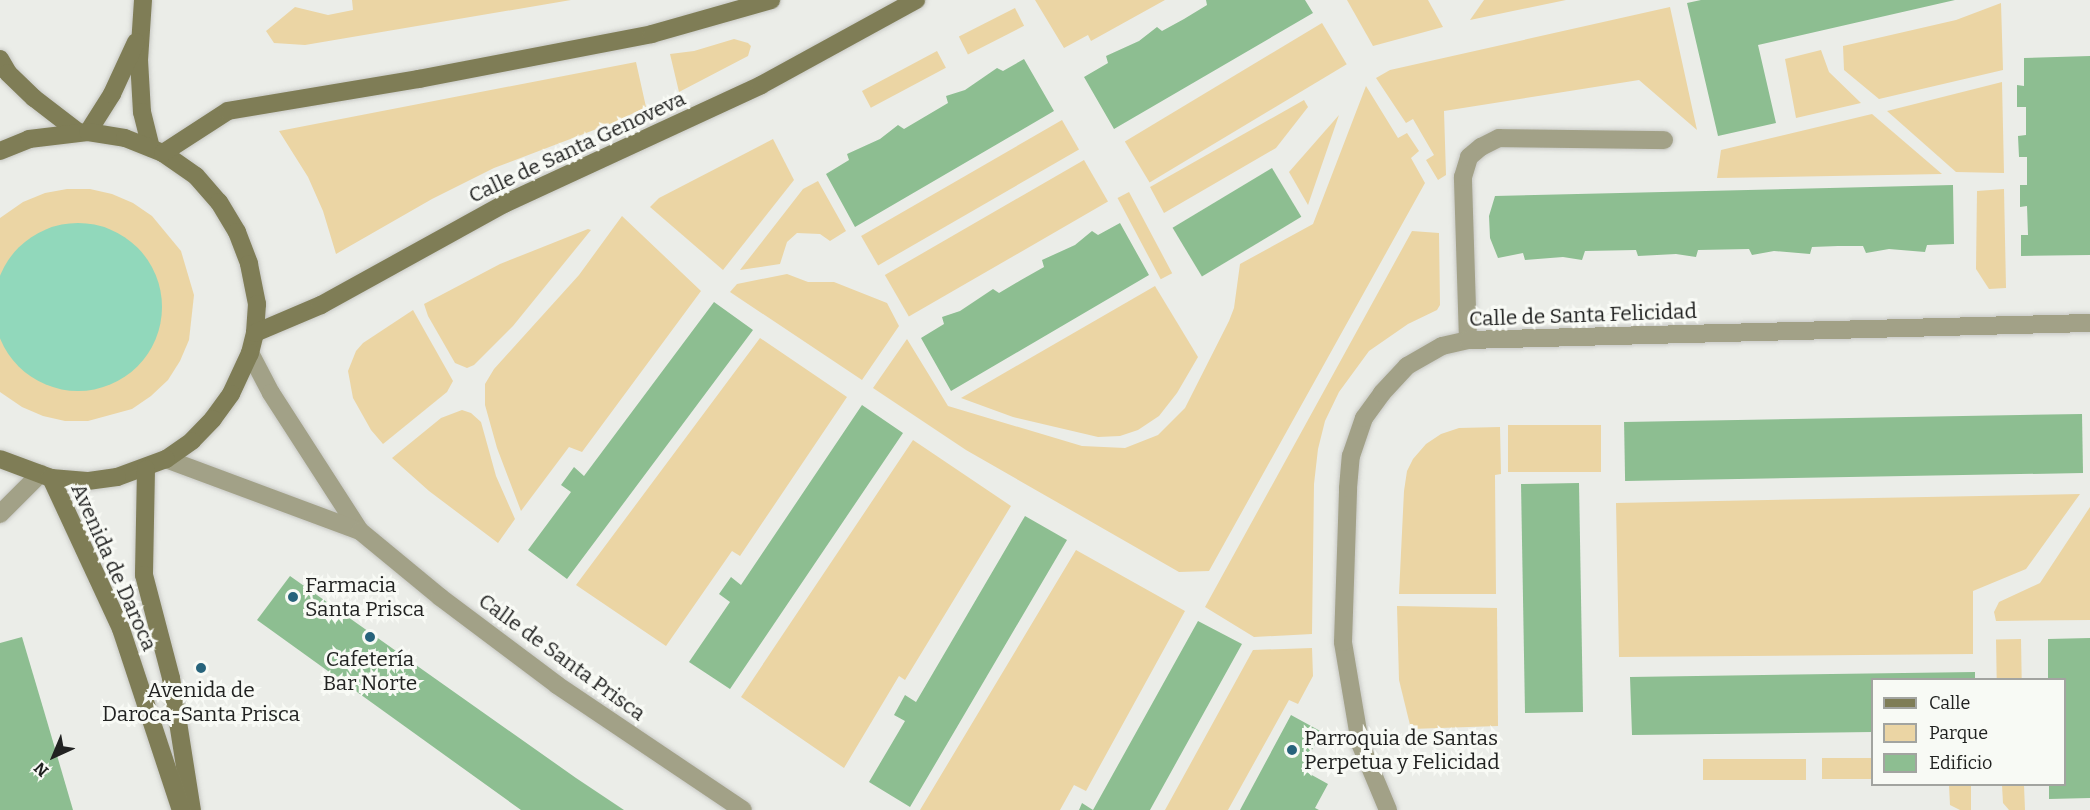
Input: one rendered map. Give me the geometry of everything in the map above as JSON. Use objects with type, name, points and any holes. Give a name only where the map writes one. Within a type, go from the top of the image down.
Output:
[{"type":"street","points":[[143,0],[138,38],[142,112],[157,150]]},
{"type":"street","points":[[157,150],[228,111],[419,79],[652,34],[771,0]]},
{"type":"street","name":"Calle de Santa Genoveva","points":[[255,333],[321,305],[504,204],[760,85],[916,0]]},
{"type":"street","points":[[83,132],[112,94],[138,38]]},
{"type":"street","points":[[0,59],[8,73],[34,98],[83,132]]},
{"type":"street","points":[[0,151],[29,139],[83,132],[125,138],[157,150],[196,176],[219,202],[237,232],[249,264],[257,304],[255,333],[250,353],[231,394],[213,419],[192,441],[166,459],[117,477],[87,481],[45,476],[0,459]]},
{"type":"street","points":[[1468,340],[1463,177],[1469,157],[1480,147],[1499,138],[1664,140]]},
{"type":"street","name":"Calle de Santa Felicidad","points":[[1390,808],[1360,743],[1343,642],[1351,456],[1364,418],[1382,393],[1407,366],[1442,346],[1468,340],[2090,323]]},
{"type":"street","name":"Calle de Santa Prisca","points":[[250,353],[277,403],[360,531],[440,597],[557,685],[743,810]]},
{"type":"street","name":"Calle de Santa Prisca","points":[[166,459],[360,531]]},
{"type":"street","name":"Avenida de Daroca","points":[[146,468],[144,575],[171,678],[192,810]]},
{"type":"street","points":[[0,514],[45,476]]},
{"type":"street","name":"Avenida de Daroca","points":[[45,476],[121,629],[181,810]]},
{"type":"green space","points":[[352,0],[571,0],[305,45],[274,43],[266,31],[295,7],[328,15],[353,10]]},
{"type":"green space","points":[[1035,0],[1165,0],[1091,41],[1088,35],[1064,48]]},
{"type":"green space","points":[[1347,0],[1428,0],[1443,27],[1373,46]]},
{"type":"green space","points":[[1484,0],[1566,0],[1470,20]]},
{"type":"green space","points":[[2001,3],[2003,70],[1879,99],[1844,70],[1843,46],[1956,20]]},
{"type":"green space","points":[[1670,7],[1697,130],[1639,80],[1444,111],[1446,175],[1438,180],[1426,160],[1434,155],[1413,119],[1406,123],[1376,78],[1390,70]]},
{"type":"green space","points":[[1015,8],[1024,26],[968,54],[959,37]]},
{"type":"green space","points":[[1322,23],[1347,64],[1150,183],[1125,141]]},
{"type":"green space","points":[[734,39],[751,46],[748,56],[679,92],[670,54],[694,51]]},
{"type":"green space","points":[[1821,50],[1829,72],[1861,103],[1796,118],[1785,59]]},
{"type":"green space","points":[[937,51],[946,68],[871,108],[862,91]]},
{"type":"green space","points":[[636,62],[646,107],[615,122],[494,168],[432,199],[336,254],[323,211],[308,177],[279,131]]},
{"type":"green space","points":[[2002,82],[2004,173],[1956,172],[1887,111]]},
{"type":"green space","points":[[1366,86],[1398,138],[1407,133],[1419,151],[1411,158],[1425,183],[1209,571],[1179,572],[966,450],[873,388],[907,339],[948,406],[1082,446],[1125,448],[1158,435],[1185,408],[1229,321],[1234,308],[1240,264],[1313,224]]},
{"type":"green space","points":[[1304,100],[1308,107],[1276,148],[1164,213],[1150,187]]},
{"type":"green space","points":[[1872,114],[1942,174],[1717,178],[1721,150]]},
{"type":"green space","points":[[1339,115],[1308,205],[1289,172]]},
{"type":"green space","points":[[1062,120],[1079,149],[878,265],[861,236]]},
{"type":"green space","points":[[773,139],[794,180],[723,270],[650,207],[659,198]]},
{"type":"green space","points":[[1084,160],[1108,202],[909,317],[885,275]]},
{"type":"green space","points":[[818,181],[846,231],[830,241],[820,234],[797,233],[787,242],[780,264],[740,270],[803,189]]},
{"type":"green space","points":[[67,189],[90,189],[112,194],[133,203],[152,216],[181,251],[194,295],[189,340],[168,380],[132,409],[88,421],[65,421],[43,416],[22,407],[0,392],[0,218],[23,202],[45,193]]},
{"type":"green space","points":[[2004,189],[2006,288],[1989,289],[1976,269],[1977,191]]},
{"type":"green space","points":[[1129,192],[1172,273],[1161,279],[1118,198]]},
{"type":"green space","points":[[622,216],[701,291],[582,452],[569,447],[521,511],[497,448],[485,405],[485,384],[494,369],[579,275]]},
{"type":"green space","points":[[588,229],[591,230],[513,326],[474,365],[467,368],[455,363],[428,316],[424,304],[500,264]]},
{"type":"green space","points":[[1412,231],[1439,233],[1440,305],[1437,310],[1408,324],[1369,351],[1339,392],[1325,421],[1318,449],[1314,484],[1312,634],[1254,637],[1205,607]]},
{"type":"green space","points":[[787,274],[808,282],[834,282],[887,303],[899,326],[862,380],[730,292],[737,284]]},
{"type":"green space","points":[[1155,286],[1198,357],[1177,393],[1159,416],[1138,430],[1120,436],[1098,437],[1013,417],[961,398]]},
{"type":"green space","points":[[413,310],[453,381],[447,392],[383,444],[371,430],[353,398],[348,371],[356,351],[363,343]]},
{"type":"green space","points":[[760,338],[847,397],[740,556],[732,551],[666,646],[576,585]]},
{"type":"green space","points":[[462,410],[471,413],[481,422],[496,476],[515,519],[498,543],[429,491],[392,458],[441,418]]},
{"type":"green space","points":[[1508,425],[1601,425],[1601,472],[1508,472]]},
{"type":"green space","points":[[1500,427],[1501,474],[1495,475],[1496,594],[1399,594],[1404,491],[1407,471],[1413,459],[1426,444],[1441,434],[1459,428]]},
{"type":"green space","points":[[913,440],[1011,506],[905,680],[899,676],[844,768],[741,697]]},
{"type":"green space","points":[[2080,494],[2026,569],[1973,591],[1973,654],[1619,657],[1616,503]]},
{"type":"green space","points":[[2090,507],[2090,620],[1996,621],[1994,612],[1999,602],[2040,583]]},
{"type":"green space","points":[[1076,550],[1185,611],[1086,791],[1074,785],[1060,810],[920,810]]},
{"type":"green space","points":[[1397,606],[1497,608],[1498,726],[1411,729],[1399,680]]},
{"type":"green space","points":[[1996,639],[2021,639],[2022,678],[1997,678]]},
{"type":"green space","points":[[1312,648],[1313,676],[1298,704],[1289,700],[1228,810],[1165,810],[1253,650]]},
{"type":"green space","points":[[1822,758],[1871,758],[1871,779],[1822,779]]},
{"type":"green space","points":[[1703,759],[1806,759],[1806,780],[1703,780]]},
{"type":"green space","points":[[1949,786],[1971,786],[1971,810],[1960,810],[1950,805]]},
{"type":"green space","points":[[2002,786],[2024,786],[2025,810],[2009,810],[2003,803]]},
{"type":"shaded area","points":[[62,224],[94,224],[125,237],[138,247],[148,260],[161,291],[161,323],[148,354],[138,367],[125,377],[94,390],[62,390],[31,377],[18,367],[-1,336],[-1,278],[8,260],[18,247],[31,237]]},
{"type":"building","points":[[1206,0],[1305,0],[1313,13],[1114,129],[1084,77],[1108,63],[1106,56],[1139,41],[1157,27],[1162,31],[1184,19],[1207,5]]},
{"type":"building","points":[[1701,0],[1955,0],[1758,45],[1776,123],[1718,136],[1687,3]]},
{"type":"building","points":[[2090,56],[2090,255],[2021,256],[2021,235],[2028,235],[2027,206],[2020,207],[2020,185],[2027,185],[2027,157],[2019,157],[2018,136],[2026,135],[2026,107],[2017,107],[2017,85],[2024,86],[2024,58]]},
{"type":"building","points":[[1024,59],[1054,111],[855,227],[826,174],[849,160],[847,154],[880,139],[898,125],[904,129],[948,103],[946,96],[965,90],[997,68],[1003,71]]},
{"type":"building","points":[[1272,168],[1301,217],[1202,277],[1173,228]]},
{"type":"building","points":[[1953,185],[1954,244],[1927,245],[1925,252],[1889,249],[1866,253],[1863,246],[1812,247],[1810,254],[1774,251],[1752,255],[1749,249],[1698,250],[1696,257],[1676,254],[1638,256],[1636,250],[1585,251],[1582,260],[1563,257],[1525,260],[1523,253],[1498,258],[1490,238],[1489,216],[1495,196]]},
{"type":"building","points":[[1120,223],[1149,275],[951,391],[921,338],[944,324],[942,317],[960,311],[993,289],[999,293],[1044,267],[1042,260],[1075,245],[1092,231],[1098,235]]},
{"type":"building","points":[[714,302],[753,330],[567,579],[528,550],[571,492],[561,485],[574,467],[584,476]]},
{"type":"building","points":[[862,405],[903,433],[730,689],[689,662],[730,602],[719,594],[731,577],[741,585]]},
{"type":"building","points":[[2082,414],[2083,473],[1625,481],[1624,422]]},
{"type":"building","points":[[1579,483],[1583,712],[1525,713],[1521,484]]},
{"type":"building","points":[[1025,516],[1067,540],[910,807],[869,782],[905,721],[894,715],[905,695],[916,702]]},
{"type":"building","points":[[290,576],[624,810],[521,810],[257,620]]},
{"type":"building","points":[[1198,621],[1242,644],[1150,810],[1093,810]]},
{"type":"building","points":[[22,637],[73,810],[0,810],[0,643]]},
{"type":"building","points":[[2090,638],[2090,798],[2049,799],[2049,786],[2066,786],[2066,678],[2048,678],[2048,639]]},
{"type":"building","points":[[1975,672],[1975,678],[1871,678],[1871,732],[1632,735],[1630,677]]},
{"type":"building","name":"Parroquia de Santas Perpetua y Felicidad","points":[[1291,715],[1322,732],[1301,769],[1328,784],[1315,808],[1319,810],[1240,810]]},
{"type":"building","points":[[1082,803],[1093,810],[1079,810]]},
{"type":"place","name":"Farmacia Santa Prisca","points":[[293,597]]},
{"type":"place","name":"Cafetería Bar Norte","points":[[370,637]]},
{"type":"place","name":"Avenida de Daroca-Santa Prisca","points":[[201,668]]},
{"type":"place","name":"Parroquia de Santas Perpetua y Felicidad","points":[[1292,750]]}]
